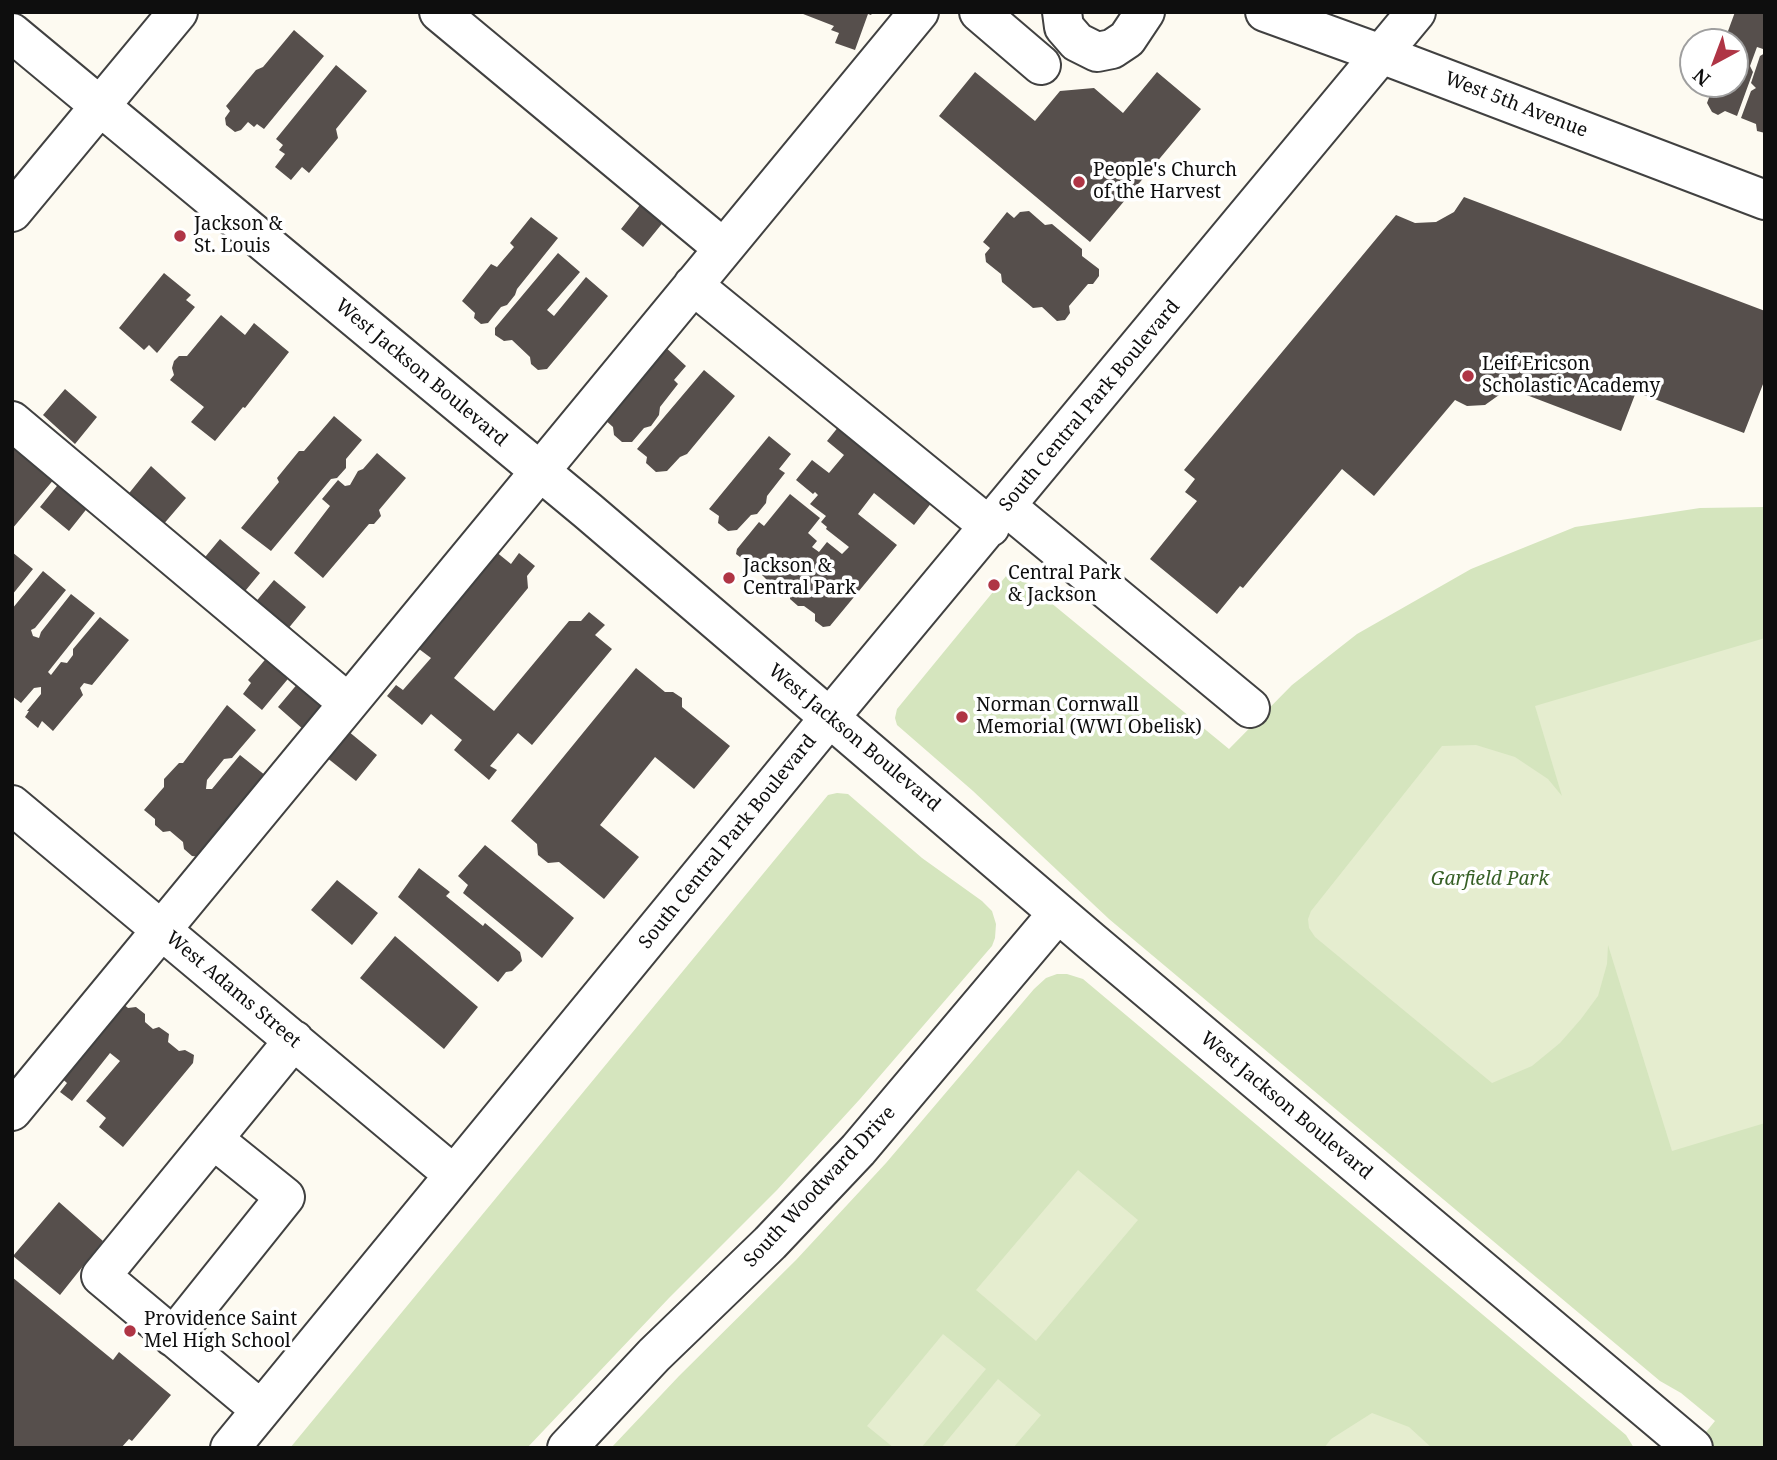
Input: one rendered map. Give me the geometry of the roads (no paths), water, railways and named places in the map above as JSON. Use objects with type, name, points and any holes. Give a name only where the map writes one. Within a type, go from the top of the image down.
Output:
[{"type":"street","points":[[12,212],[178,12]]},
{"type":"street","points":[[439,12],[723,248]]},
{"type":"street","points":[[12,1111],[919,12]]},
{"type":"street","points":[[979,12],[1041,65]]},
{"type":"street","points":[[1062,12],[1064,27],[1077,42],[1097,52],[1112,49],[1127,38],[1145,12]]},
{"type":"street","name":"West 5th Avenue","points":[[1265,12],[1765,200]]},
{"type":"street","name":"South Central Park Boulevard","points":[[230,1448],[830,717],[1416,12]]},
{"type":"street","name":"West Jackson Boulevard","points":[[12,33],[539,471],[1693,1448]]},
{"type":"street","points":[[693,285],[1250,708]]},
{"type":"street","points":[[12,421],[348,703]]},
{"type":"street","name":"West Adams Street","points":[[12,805],[454,1175]]},
{"type":"street","name":"South Woodward Drive","points":[[568,1448],[654,1355],[770,1243],[858,1150],[1058,913]]},
{"type":"street","points":[[261,1410],[101,1276],[294,1040]]},
{"type":"street","points":[[173,1337],[285,1197],[213,1139]]},
{"type":"place","name":"People's Church of the Harvest","points":[[1079,182]]},
{"type":"place","name":"Jackson & St. Louis","points":[[180,236]]},
{"type":"place","name":"Leif Ericson Scholastic Academy","points":[[1468,376]]},
{"type":"place","name":"Jackson & Central Park","points":[[729,578]]},
{"type":"place","name":"Central Park & Jackson","points":[[994,585]]},
{"type":"place","name":"Norman Cornwall Memorial (WWI Obelisk)","points":[[962,717]]},
{"type":"place","name":"Providence Saint Mel High School","points":[[130,1331]]},
{"type":"park label","name":"Garfield Park","points":[[1490,880]]}]
